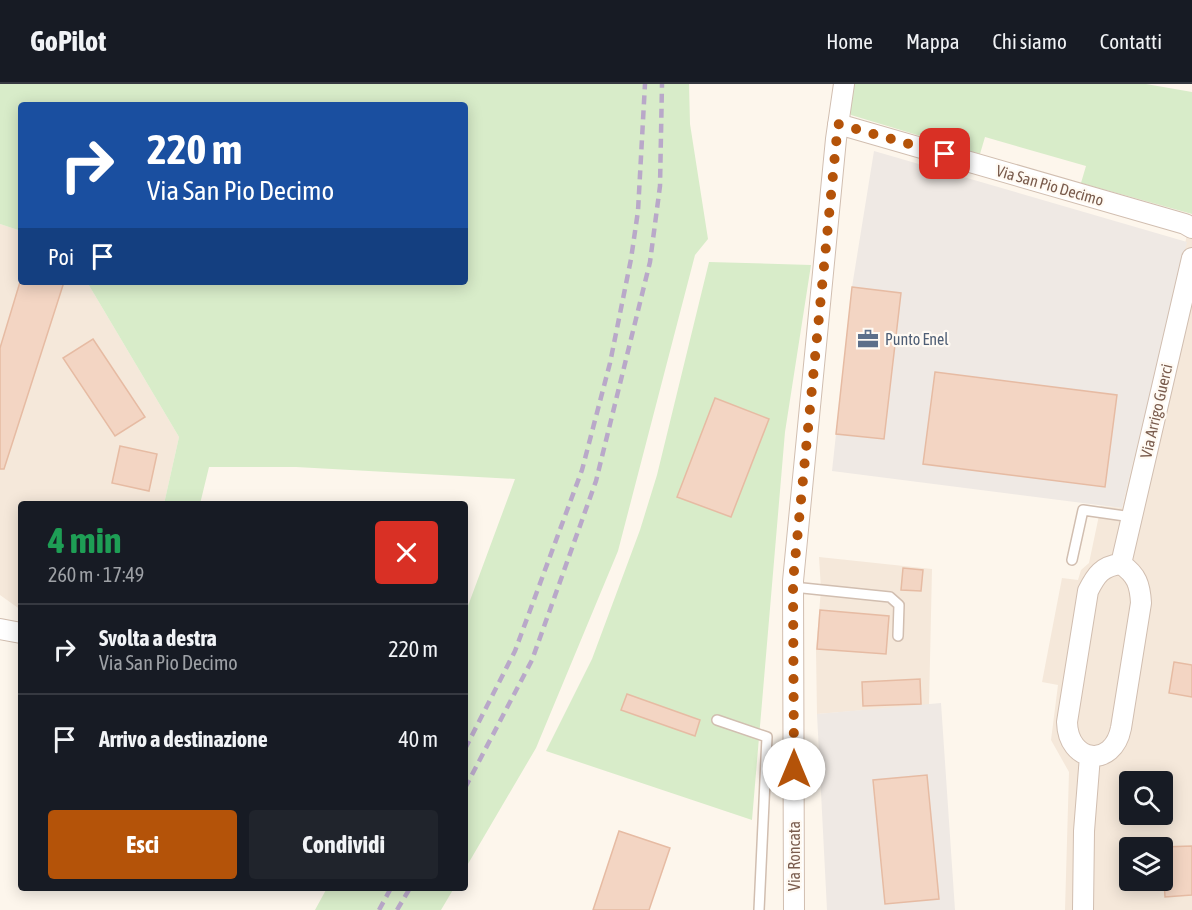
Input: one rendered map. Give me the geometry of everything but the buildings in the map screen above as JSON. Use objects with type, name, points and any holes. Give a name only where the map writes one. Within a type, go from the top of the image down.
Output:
[{"type":"street","name":"Via Roncata","points":[[795,910],[793,587],[838,124],[844,84]]},
{"type":"street","name":"Via San Pio Decimo","points":[[838,124],[1185,224],[1192,228]]},
{"type":"street","name":"Via Arrigo Guerci","points":[[1121,564],[1192,258]]},
{"type":"street","points":[[1121,564],[1136,578],[1140,588],[1141,603],[1121,728],[1116,745],[1101,756],[1090,756],[1079,752],[1067,732],[1078,657],[1089,591],[1096,574],[1110,565],[1121,564]]},
{"type":"street","points":[[0,629],[18,632]]},
{"type":"street","points":[[1083,910],[1084,831],[1090,756]]},
{"type":"lane","points":[[1072,560],[1083,510],[1132,517]]},
{"type":"lane","points":[[793,587],[890,597],[899,605],[898,636]]},
{"type":"lane","points":[[717,720],[767,737],[759,910]]},
{"type":"shaded area","points":[[874,151],[1187,242],[1122,508],[832,471],[852,287]]},
{"type":"shaded area","points":[[1192,214],[1192,910],[1065,910],[1069,772],[1051,740],[1058,685],[1042,682],[1062,578],[1078,580],[1081,570],[1089,563],[1101,506],[1122,508]]},
{"type":"shaded area","points":[[0,224],[18,230],[18,285],[89,285],[179,437],[165,501],[18,501],[18,608],[0,595]]},
{"type":"shaded area","points":[[819,557],[932,569],[929,705],[817,714],[816,650],[821,589]]},
{"type":"shaded area","points":[[941,703],[955,910],[827,910],[817,714]]},
{"type":"green space","points":[[0,84],[689,84],[690,124],[708,239],[695,255],[618,551],[536,748],[468,864],[468,606],[515,479],[296,467],[209,467],[201,501],[165,501],[179,437],[89,285],[468,285],[468,102],[18,102],[18,230],[0,224]]},
{"type":"green space","points":[[851,84],[1146,84],[1192,92],[1192,214],[1081,183],[1086,166],[985,137],[980,154],[851,115],[847,108]]},
{"type":"green space","points":[[709,262],[811,265],[785,432],[752,820],[546,751],[592,659],[640,530],[657,475]]},
{"type":"green space","points":[[325,891],[452,891],[441,910],[315,910]]},
{"type":"railway","points":[[468,743],[515,651],[582,470],[610,363],[631,259],[638,211],[645,84]]},
{"type":"railway","points":[[468,782],[532,660],[596,481],[650,262],[660,186],[662,84]]},
{"type":"railway","points":[[379,910],[389,891]]},
{"type":"railway","points":[[397,910],[408,891]]},
{"type":"place","name":"Punto Enel","points":[[868,339]]},
{"type":"route","points":[[794,769],[793,581],[838,124],[945,154]]}]
